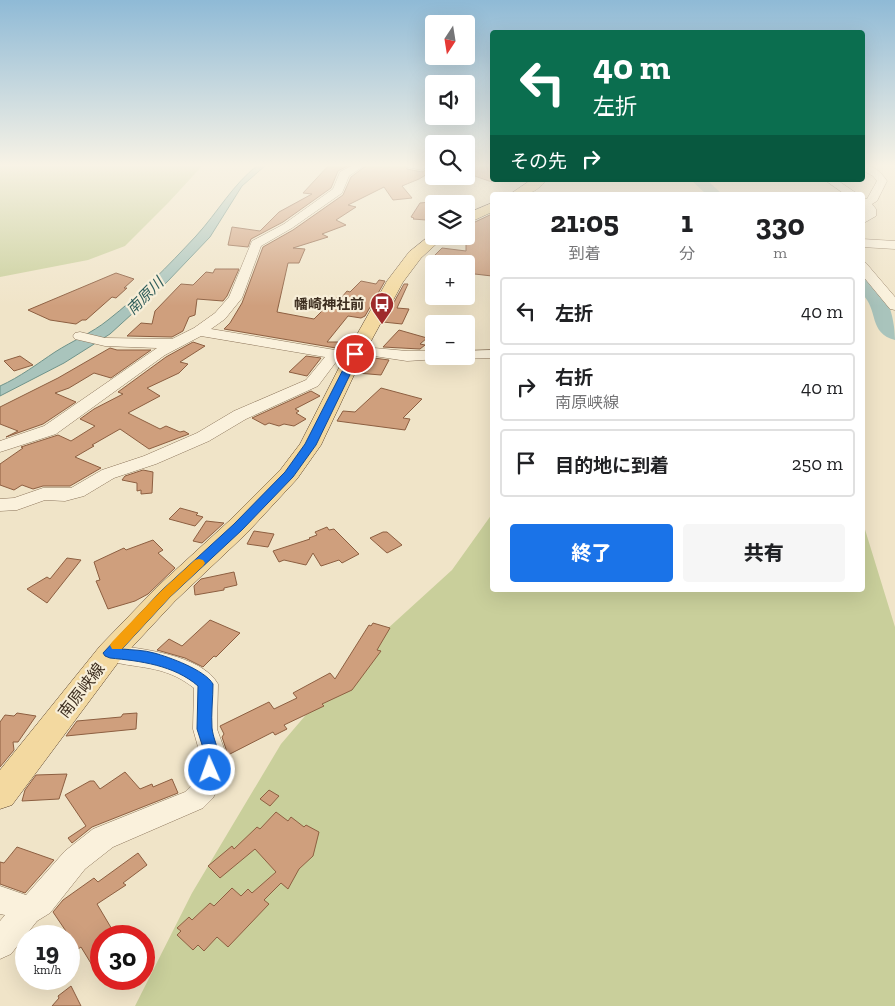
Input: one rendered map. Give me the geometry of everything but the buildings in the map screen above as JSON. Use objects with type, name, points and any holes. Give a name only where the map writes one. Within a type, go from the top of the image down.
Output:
[{"type":"main road","name":"南原峡線","points":[[0,795],[110,653],[166,594],[238,527],[289,474],[310,445],[345,354],[404,267],[426,245]]},
{"type":"street","points":[[0,447],[50,430],[160,352],[199,331],[220,316],[235,298],[256,244],[309,212]]},
{"type":"street","points":[[865,243],[882,242],[895,245]]},
{"type":"street","points":[[865,270],[895,306]]},
{"type":"street","points":[[199,331],[345,354],[374,352],[425,356]]},
{"type":"street","points":[[80,336],[105,342],[177,344]]},
{"type":"street","points":[[0,505],[16,504],[43,494],[64,495],[77,492],[108,474],[150,460],[203,437],[240,414],[312,383],[345,354]]},
{"type":"street","points":[[475,355],[490,354]]},
{"type":"street","points":[[0,944],[27,910],[40,903],[75,860],[103,838],[194,800],[204,790],[210,770],[212,754],[205,729],[206,684],[196,676],[160,660],[110,653]]},
{"type":"street","points":[[0,900],[27,910]]},
{"type":"green space","points":[[0,212],[159,212],[125,246],[88,260],[0,277]]},
{"type":"green space","points":[[490,517],[490,592],[865,592],[865,530],[895,627],[895,1006],[135,1006],[143,990],[155,990],[155,966],[192,893],[281,744],[352,661],[452,570]]},
{"type":"water","name":"南原川","points":[[215,212],[226,212],[210,237],[167,282],[110,334],[64,363],[0,396],[0,386],[95,329],[131,301],[204,227]]},
{"type":"waterway","points":[[865,286],[878,300],[884,324],[895,334]]},
{"type":"slow traffic","points":[[117,645],[199,563]]},
{"type":"place","name":"幡崎神社前","points":[[382,325]]},
{"type":"route","points":[[210,770],[212,754],[205,729],[206,684],[196,676],[152,657],[110,653],[166,594],[238,527],[289,474],[310,445],[355,354]]}]
